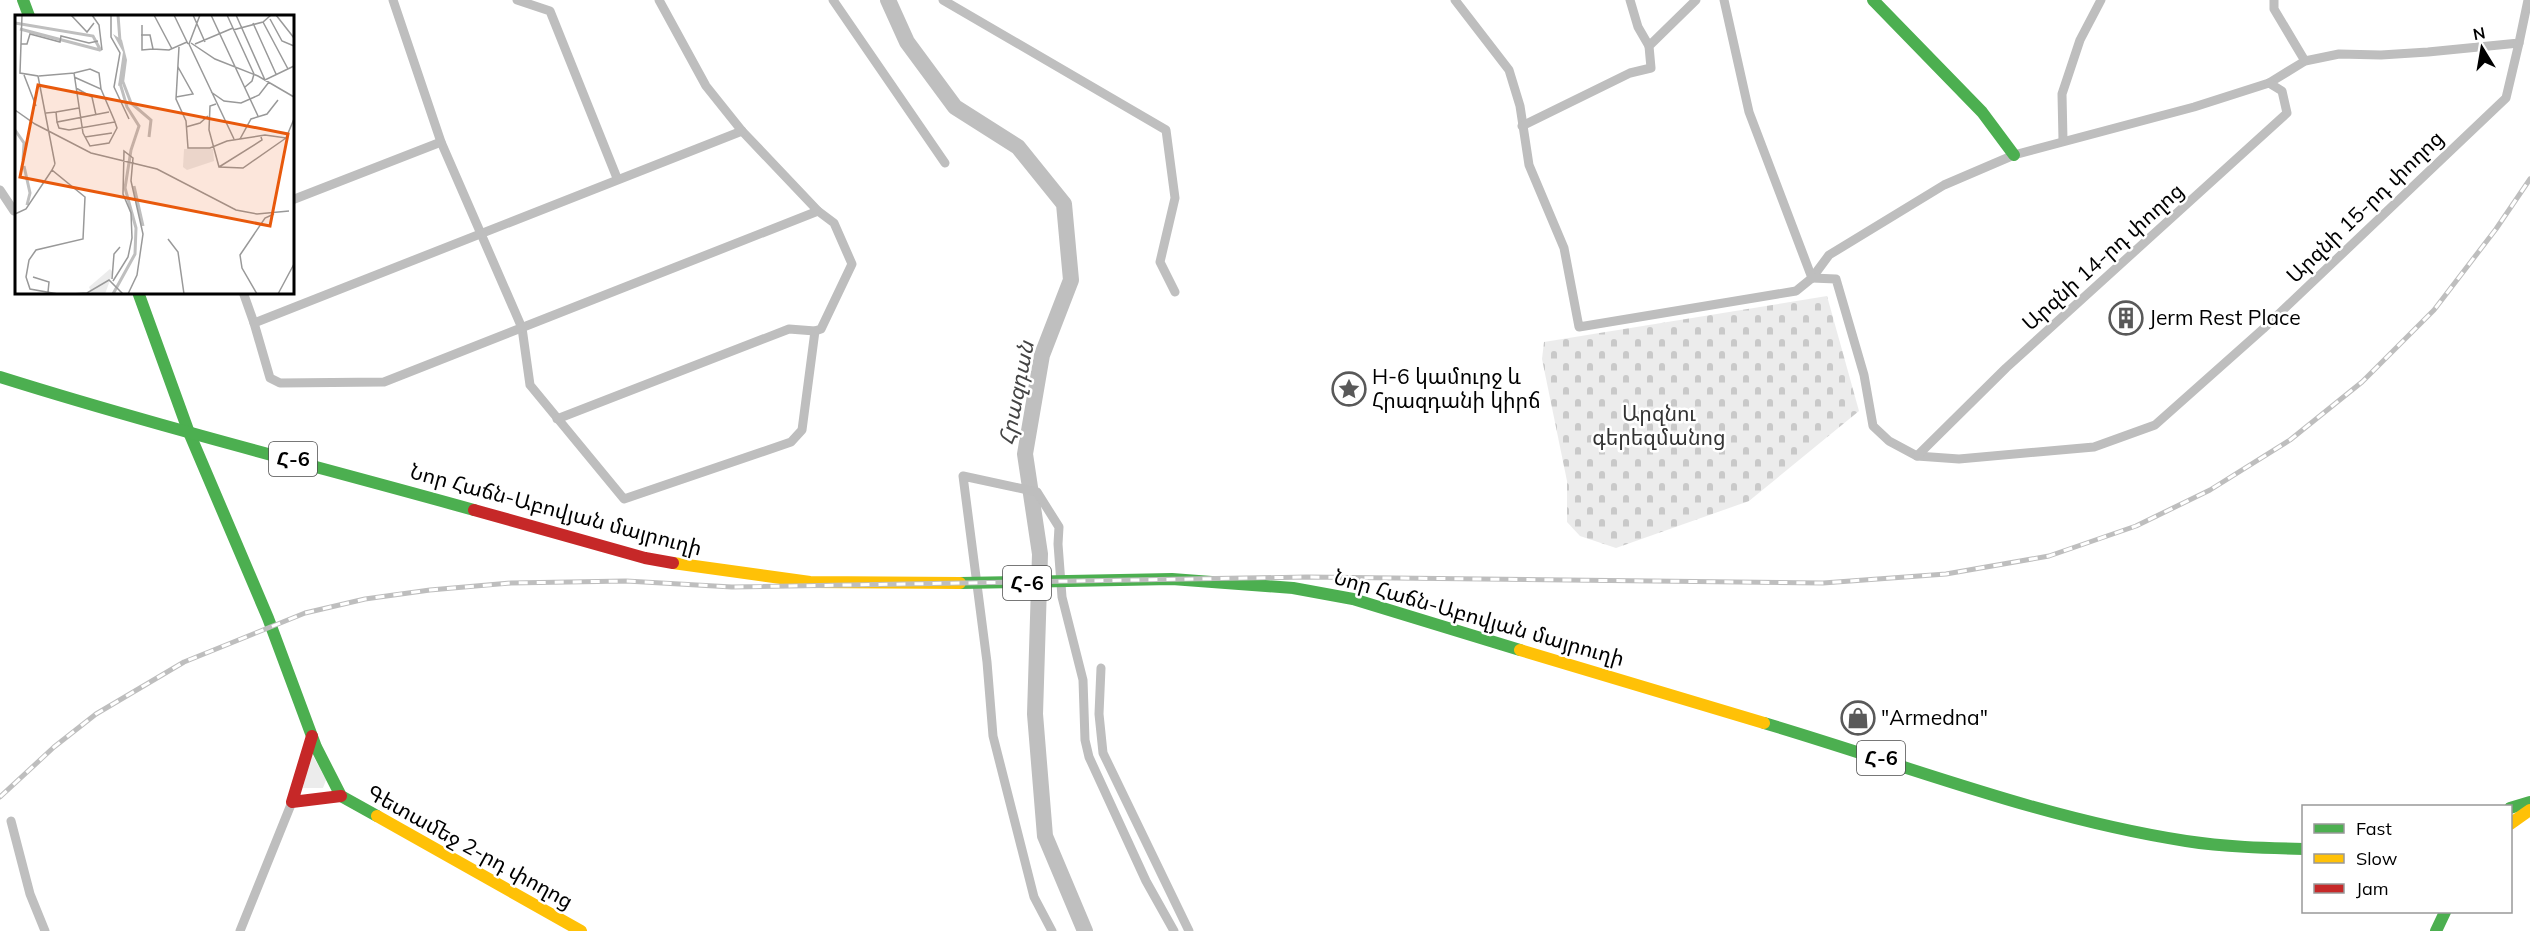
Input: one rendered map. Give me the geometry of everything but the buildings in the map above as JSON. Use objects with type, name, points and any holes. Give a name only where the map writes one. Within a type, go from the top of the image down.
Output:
[{"type":"main road","points":[[23,0],[29,15]]},
{"type":"main road","points":[[1873,0],[1982,112],[2014,155]]},
{"type":"main road","name":"Գետամեջ 2-րդ փողոց","points":[[139,294],[188,430],[268,618],[312,736],[341,796],[581,931]]},
{"type":"main road","name":"Նոր Հաճն-Աբովյան մայրուղի","points":[[0,377],[118,414],[188,430],[645,558],[720,573],[800,582],[864,584],[1193,580],[1268,585],[1353,598],[2021,801],[2161,839],[2243,849],[2302,849]]},
{"type":"main road","points":[[292,802],[312,736]]},
{"type":"main road","name":"Գետամեջ 2-րդ փողոց","points":[[292,802],[341,796]]},
{"type":"main road","points":[[2512,808],[2530,801]]},
{"type":"main road","points":[[2512,823],[2530,810]]},
{"type":"main road","points":[[2436,931],[2445,913]]},
{"type":"street","points":[[393,0],[441,142],[522,328],[530,384],[624,499],[791,442],[802,430],[815,331]]},
{"type":"street","points":[[517,0],[550,11],[617,178]]},
{"type":"street","points":[[556,418],[789,329],[815,331],[821,329],[852,264],[834,223],[818,212],[742,131],[705,86],[659,0]]},
{"type":"street","points":[[833,0],[945,163]]},
{"type":"street","points":[[1455,0],[1509,70],[1520,106],[1521,126],[1529,165],[1564,248],[1580,327],[1797,291],[1812,278],[1829,255],[1944,185],[2014,155],[2063,140],[2194,107],[2270,83],[2306,61],[2339,54],[2381,55],[2519,43]]},
{"type":"street","points":[[1521,126],[1630,73],[1651,68],[1649,46],[1638,27],[1630,0]]},
{"type":"street","points":[[1649,46],[1696,0]]},
{"type":"street","points":[[1724,0],[1749,112],[1812,278]]},
{"type":"street","points":[[2063,140],[2062,94],[2080,40],[2101,0]]},
{"type":"street","points":[[2274,0],[2274,9],[2306,61]]},
{"type":"street","name":"Արզնի 15-րդ փողոց","points":[[1812,278],[1836,279],[1864,375],[1873,426],[1889,441],[1917,456],[1959,459],[2094,447],[2155,425],[2263,329],[2506,98],[2528,0]]},
{"type":"street","name":"Արզնի 14-րդ փողոց","points":[[1917,456],[2006,368],[2287,113],[2282,91],[2270,83]]},
{"type":"street","points":[[254,323],[482,235],[617,178],[742,131]]},
{"type":"street","points":[[294,199],[441,142]]},
{"type":"street","points":[[0,190],[14,211]]},
{"type":"street","points":[[244,294],[270,378],[280,382],[384,382],[818,212]]},
{"type":"street","points":[[1052,931],[1034,897],[993,736],[987,662],[963,476],[1037,492],[1059,527],[1062,597],[1083,680],[1085,740],[1089,757],[1146,880],[1174,931]]},
{"type":"street","points":[[240,931],[292,802]]},
{"type":"green space","name":"Արզնու գերեզմանոց","points":[[1827,296],[1859,411],[1749,501],[1616,548],[1580,536],[1567,522],[1567,481],[1542,359],[1544,342]]},
{"type":"green space","points":[[311,752],[326,780],[323,788],[303,788]]},
{"type":"waterway","name":"Հրազդան","points":[[888,0],[907,42],[955,107],[1018,147],[1064,204],[1071,280],[1042,355],[1025,454],[1040,554],[1035,714],[1045,836],[1085,931]]},
{"type":"waterway","points":[[943,0],[1166,130],[1175,198],[1160,262],[1175,292]]},
{"type":"waterway","points":[[1101,668],[1099,714],[1103,753],[1189,931]]},
{"type":"waterway","points":[[11,821],[30,894],[45,931]]},
{"type":"railway","points":[[0,797],[54,747],[96,714],[184,662],[305,613],[365,599],[430,590],[511,583],[626,581],[732,587],[1307,577],[1823,583],[1946,574],[2049,556],[2136,526],[2210,490],[2290,440],[2362,382],[2434,310],[2496,229],[2530,179]]},
{"type":"traffic: fast","points":[[23,0],[29,15]]},
{"type":"traffic: fast","points":[[1873,0],[1982,112],[2014,155]]},
{"type":"traffic: fast","points":[[139,294],[188,430],[268,618],[316,747],[341,796],[377,816]]},
{"type":"traffic: fast","points":[[0,377],[177,429],[474,510]]},
{"type":"traffic: fast","points":[[960,583],[1172,579],[1293,588],[1353,599],[1520,650]]},
{"type":"traffic: fast","points":[[1764,723],[1973,789],[2079,819],[2186,841],[2245,847],[2302,849]]},
{"type":"traffic: fast","points":[[2512,807],[2530,802]]},
{"type":"traffic: fast","points":[[2436,931],[2445,913]]},
{"type":"traffic: slow","points":[[673,563],[810,582],[960,583]]},
{"type":"traffic: slow","points":[[1520,650],[1764,723]]},
{"type":"traffic: slow","points":[[2512,823],[2530,810]]},
{"type":"traffic: slow","points":[[377,816],[581,931]]},
{"type":"traffic: jam","points":[[474,510],[645,558],[673,563]]},
{"type":"traffic: jam","points":[[312,736],[292,802],[341,796]]},
{"type":"place","name":"Jerm Rest Place","points":[[2126,318]]},
{"type":"place","name":"H-6 կամուրջ և Հրազդանի կիրճ","points":[[1349,389]]},
{"type":"place","name":"\"Armedna\"","points":[[1858,718]]}]
